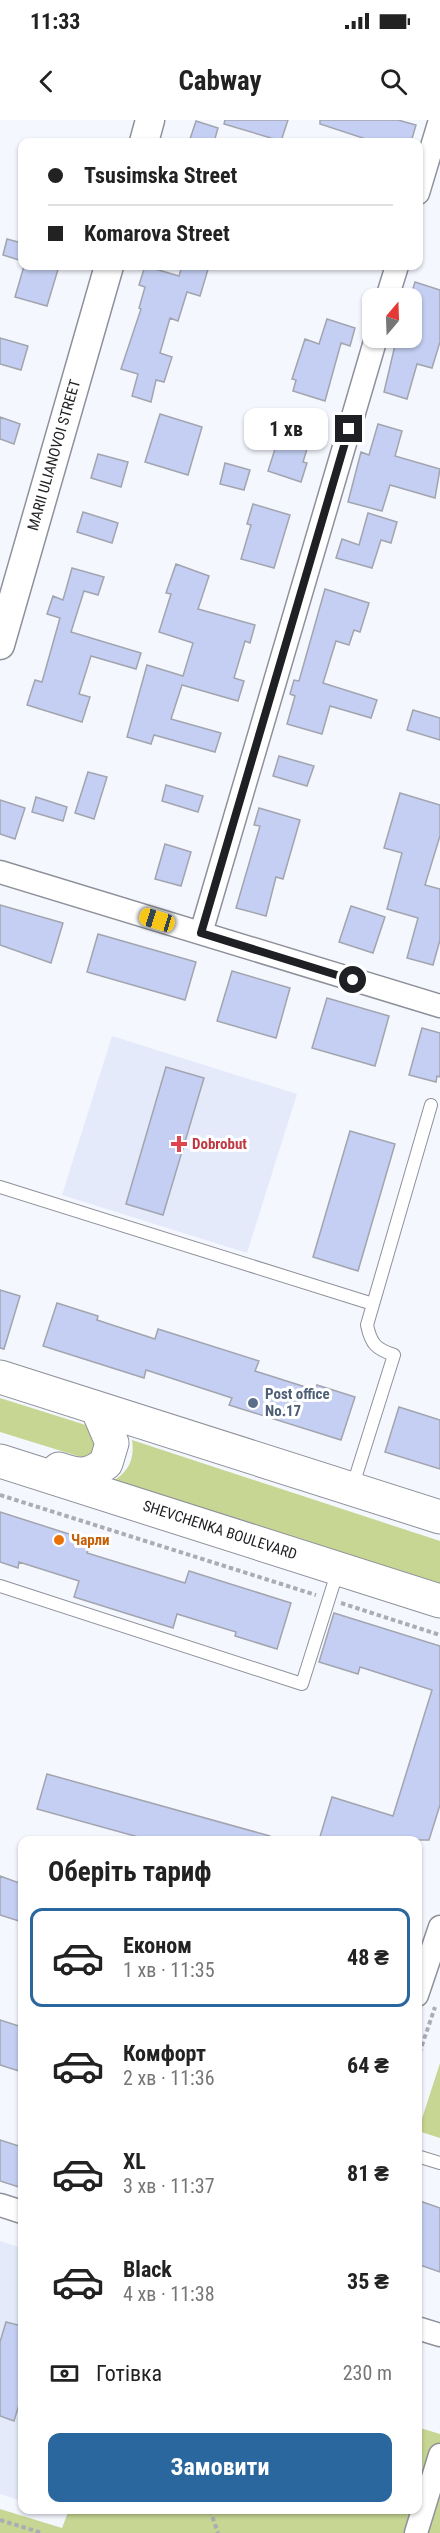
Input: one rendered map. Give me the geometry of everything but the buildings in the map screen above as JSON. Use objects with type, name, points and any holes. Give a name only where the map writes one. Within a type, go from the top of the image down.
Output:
[{"type":"main road","points":[[0,1377],[440,1517]]},
{"type":"main road","points":[[0,1454],[9,1453],[80,1476],[89,1474],[106,1463],[111,1452],[110,1433],[98,1408]]},
{"type":"main road","name":"SHEVCHENKA BOULEVARD","points":[[0,1461],[440,1601]]},
{"type":"street","points":[[145,138],[150,120]]},
{"type":"street","points":[[423,176],[440,120]]},
{"type":"street","name":"MARII ULIANOVOI STREET","points":[[0,645],[108,270]]},
{"type":"street","points":[[390,288],[396,270]]},
{"type":"street","points":[[201,933],[373,348]]},
{"type":"street","points":[[0,872],[440,1006]]},
{"type":"street","points":[[427,1999],[440,1927]]},
{"type":"street","points":[[0,2205],[18,2210]]},
{"type":"street","points":[[422,2330],[440,2335]]},
{"type":"street","points":[[422,2514],[440,2455]]},
{"type":"street","points":[[416,2533],[422,2514]]},
{"type":"lane","points":[[352,1489],[394,1355],[377,1349],[370,1340],[367,1325],[431,1105]]},
{"type":"lane","points":[[0,1187],[373,1304]]},
{"type":"lane","points":[[0,1586],[302,1684],[339,1568]]},
{"type":"lane","points":[[422,2158],[440,2163]]},
{"type":"path","points":[[0,1495],[440,1635]]},
{"type":"path","points":[[422,2030],[427,1999]]},
{"type":"path","points":[[211,2514],[218,2533]]},
{"type":"path","points":[[0,2520],[42,2533]]},
{"type":"shaded area","name":"Dobrobut","points":[[112,1036],[297,1094],[247,1253],[62,1195]]},
{"type":"shaded area","points":[[0,2241],[18,2247],[18,2500],[0,2494]]},
{"type":"green space","points":[[0,1398],[89,1426],[96,1432],[96,1452],[84,1458],[0,1432]]},
{"type":"green space","points":[[132,1440],[440,1541],[440,1588],[111,1482],[129,1465],[133,1447]]},
{"type":"green space","points":[[440,2063],[440,2138],[422,2132],[422,2119]]},
{"type":"green space","points":[[422,2429],[440,2434],[440,2533],[0,2533],[0,2509],[62,2528],[67,2514],[422,2514]]},
{"type":"place","name":"Dobrobut","points":[[179,1144]]},
{"type":"place","name":"Post office No.17","points":[[253,1403]]},
{"type":"place","name":"Чарли","points":[[59,1540]]},
{"type":"route","points":[[349,429],[201,933],[353,980]]}]
